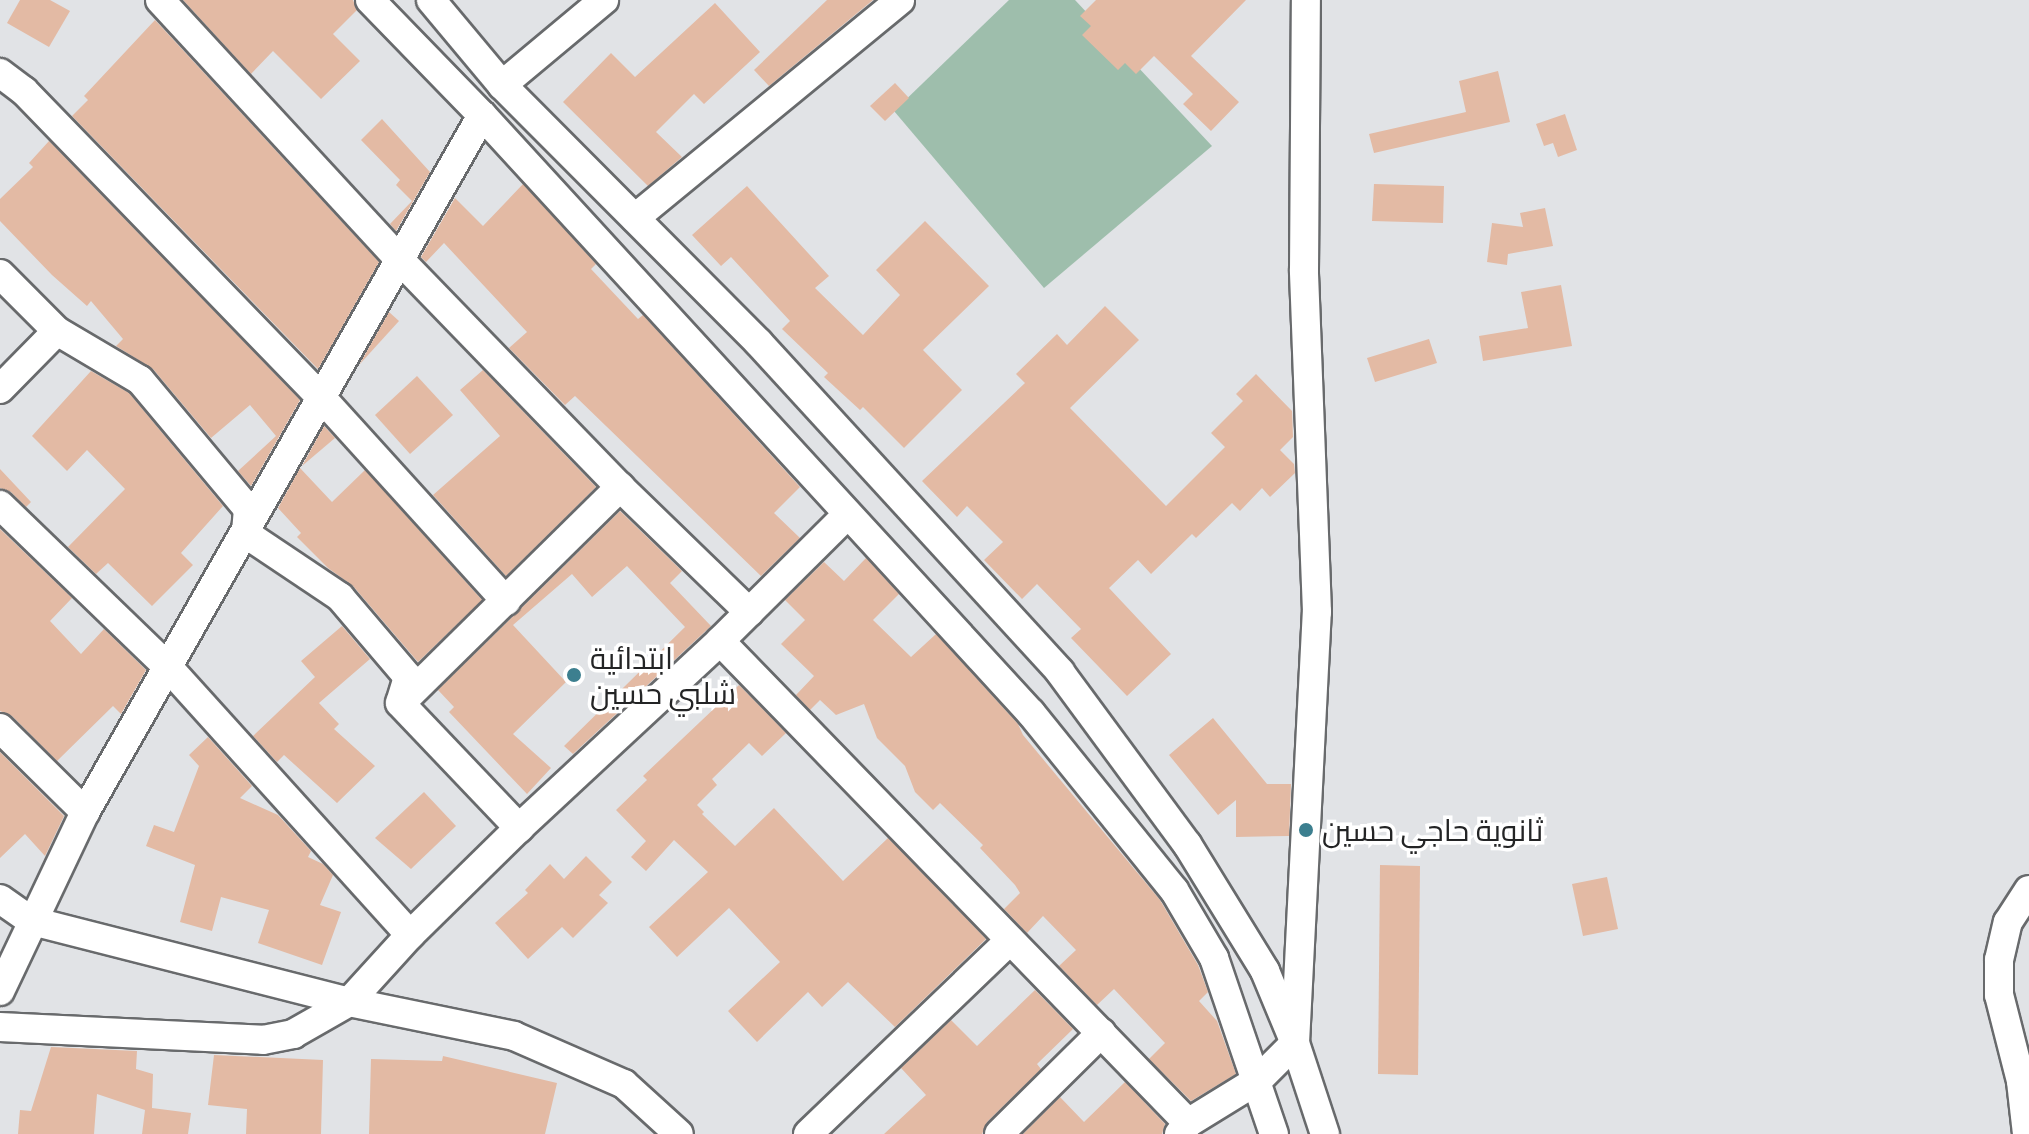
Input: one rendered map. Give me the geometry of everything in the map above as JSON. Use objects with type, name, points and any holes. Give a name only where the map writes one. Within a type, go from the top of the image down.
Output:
[{"type":"street","points":[[160,0],[399,259],[620,487],[749,612]]},
{"type":"street","points":[[370,0],[482,115],[1031,713],[1174,890],[1214,958],[1274,1134]]},
{"type":"street","points":[[431,0],[502,85],[759,343],[1060,672],[1195,856],[1265,971],[1295,1043],[1325,1134]]},
{"type":"street","points":[[502,85],[604,0]]},
{"type":"street","points":[[635,218],[900,0]]},
{"type":"street","points":[[720,641],[1101,1033],[1184,1128],[1258,1080],[1295,1043],[1317,612],[1304,270],[1306,0]]},
{"type":"street","points":[[0,73],[24,91],[320,396],[506,601]]},
{"type":"street","points":[[0,991],[85,812],[482,115]]},
{"type":"street","points":[[0,274],[57,331],[140,380],[248,509],[246,534]]},
{"type":"street","points":[[0,389],[57,331]]},
{"type":"street","points":[[400,703],[620,487]]},
{"type":"street","points":[[0,505],[168,667],[410,935]]},
{"type":"street","points":[[0,1027],[263,1040],[293,1034],[349,1002],[410,935],[519,828],[720,641],[847,515]]},
{"type":"street","points":[[246,534],[340,597],[408,677],[400,703]]},
{"type":"street","points":[[400,703],[519,828]]},
{"type":"street","points":[[0,728],[85,812]]},
{"type":"street","points":[[2027,1134],[2021,1081],[1999,995],[1999,960],[2008,922],[2029,890]]},
{"type":"street","points":[[0,899],[32,921],[349,1002],[514,1036],[624,1084],[679,1134]]},
{"type":"street","points":[[808,1134],[1010,940]]},
{"type":"street","points":[[999,1134],[1101,1033]]},
{"type":"green space","points":[[1009,0],[1075,0],[1212,146],[1044,288],[894,111]]},
{"type":"building","points":[[20,0],[50,0],[70,11],[49,47],[7,23]]},
{"type":"building","points":[[183,0],[353,0],[357,10],[333,34],[360,61],[321,99],[273,51],[251,74]]},
{"type":"building","points":[[827,0],[873,0],[769,86],[754,70]]},
{"type":"building","points":[[1096,0],[1246,0],[1191,56],[1239,102],[1211,131],[1183,104],[1193,94],[1154,56],[1136,74],[1125,63],[1118,70],[1082,35],[1091,26],[1080,16]]},
{"type":"building","points":[[715,3],[760,52],[704,104],[694,94],[656,132],[682,157],[648,186],[563,102],[611,53],[635,77]]},
{"type":"building","points":[[155,20],[379,262],[318,369],[72,116],[88,100],[84,96]]},
{"type":"building","points":[[1498,71],[1510,122],[1374,153],[1369,134],[1466,112],[1459,81]]},
{"type":"building","points":[[895,83],[909,98],[885,121],[870,106]]},
{"type":"building","points":[[1565,114],[1577,150],[1558,157],[1553,143],[1544,146],[1536,124]]},
{"type":"building","points":[[382,119],[430,172],[396,231],[390,224],[412,201],[396,185],[400,180],[361,140]]},
{"type":"building","points":[[49,141],[300,400],[251,486],[238,471],[276,436],[250,405],[211,438],[153,369],[116,346],[123,339],[91,301],[87,306],[0,221],[0,199],[33,167],[29,163]]},
{"type":"building","points":[[523,184],[596,264],[591,269],[638,319],[643,315],[800,487],[774,513],[800,538],[761,576],[575,396],[565,405],[509,348],[527,332],[444,243],[426,262],[421,257],[455,198],[483,226]]},
{"type":"building","points":[[1374,184],[1444,186],[1443,223],[1372,221]]},
{"type":"building","points":[[747,186],[829,276],[815,288],[863,335],[900,295],[876,270],[925,221],[989,286],[923,350],[962,390],[904,448],[863,407],[860,410],[824,377],[828,373],[782,329],[790,321],[731,257],[721,266],[692,235]]},
{"type":"building","points":[[1545,208],[1553,246],[1508,254],[1507,265],[1487,262],[1492,223],[1523,227],[1520,213]]},
{"type":"building","points":[[1561,285],[1572,346],[1483,361],[1479,336],[1528,328],[1521,292]]},
{"type":"building","points":[[1105,306],[1139,340],[1070,408],[1166,506],[1225,447],[1211,433],[1243,401],[1236,394],[1256,374],[1292,411],[1293,437],[1280,450],[1294,464],[1295,473],[1270,497],[1262,488],[1240,511],[1232,503],[1196,538],[1192,534],[1151,574],[1138,560],[1109,588],[1171,654],[1127,696],[1071,638],[1081,629],[1037,584],[1022,599],[984,560],[1003,542],[967,506],[957,517],[922,481],[1025,383],[1016,374],[1057,334],[1067,345]]},
{"type":"building","points":[[389,312],[399,321],[359,365]]},
{"type":"building","points":[[1429,339],[1437,363],[1375,382],[1367,358]]},
{"type":"building","points":[[483,370],[596,487],[506,576],[433,495],[500,436],[460,390]]},
{"type":"building","points":[[91,371],[129,393],[223,506],[181,553],[193,565],[152,606],[108,563],[96,574],[68,547],[125,489],[87,450],[67,471],[32,436]]},
{"type":"building","points":[[417,376],[453,415],[410,454],[375,415]]},
{"type":"building","points":[[324,426],[335,438],[302,466]]},
{"type":"building","points":[[300,468],[332,502],[365,470],[482,600],[418,662],[353,586],[328,568],[297,537],[301,533],[278,508]]},
{"type":"building","points":[[0,469],[31,502],[26,507],[11,492],[0,488]]},
{"type":"building","points":[[620,511],[682,571],[670,583],[711,626],[573,754],[564,746],[685,627],[627,566],[592,597],[572,574],[513,625],[566,682],[513,734],[551,768],[527,794],[449,712],[454,707],[438,690]]},
{"type":"building","points":[[0,529],[72,598],[50,621],[81,654],[104,629],[146,670],[121,714],[113,706],[57,761],[12,716],[0,711]]},
{"type":"building","points":[[866,558],[899,594],[873,620],[911,657],[936,634],[1018,724],[1023,735],[1160,900],[1198,965],[1208,992],[1199,1001],[1217,1021],[1236,1074],[1191,1101],[1149,1059],[1165,1043],[1114,989],[1097,1005],[1059,966],[1076,950],[1043,916],[1027,933],[1004,909],[1020,893],[1015,885],[980,848],[983,845],[940,803],[933,810],[915,792],[905,766],[877,738],[864,704],[836,715],[820,700],[810,710],[796,695],[814,676],[781,644],[805,620],[785,600],[824,562],[844,581]]},
{"type":"building","points":[[342,626],[370,659],[319,703],[339,724],[334,729],[375,766],[337,803],[284,755],[277,762],[253,736],[315,677],[301,661]]},
{"type":"building","points":[[739,685],[786,733],[762,756],[749,743],[712,779],[717,785],[697,805],[704,812],[702,814],[735,846],[774,808],[843,881],[888,838],[986,939],[895,1027],[848,982],[822,1007],[808,992],[757,1042],[728,1011],[780,962],[729,908],[677,957],[649,927],[708,872],[674,840],[646,871],[631,857],[646,841],[616,810],[647,780],[643,776]]},
{"type":"building","points":[[1213,718],[1267,784],[1291,784],[1289,836],[1236,837],[1236,800],[1218,815],[1169,755]]},
{"type":"building","points":[[208,737],[252,786],[240,798],[278,815],[311,851],[308,857],[323,864],[333,875],[320,905],[341,912],[322,965],[258,943],[269,910],[221,897],[212,931],[180,922],[195,865],[146,846],[154,825],[174,832],[199,766],[189,755]]},
{"type":"building","points":[[0,752],[64,816],[45,856],[25,834],[0,858]]},
{"type":"building","points":[[424,792],[456,826],[411,869],[375,838]]},
{"type":"building","points":[[586,856],[612,882],[599,895],[608,903],[573,938],[562,927],[528,959],[495,923],[528,893],[525,890],[550,864],[564,879]]},
{"type":"building","points":[[1380,865],[1420,866],[1418,1075],[1378,1074]]},
{"type":"building","points":[[1607,877],[1618,929],[1583,936],[1572,884]]},
{"type":"building","points":[[1035,990],[1073,1029],[1037,1064],[1041,1069],[987,1122],[982,1134],[884,1134],[926,1095],[901,1068],[951,1020],[977,1046]]},
{"type":"building","points":[[51,1047],[137,1051],[136,1069],[153,1074],[152,1108],[191,1113],[188,1134],[142,1134],[145,1110],[97,1094],[94,1134],[18,1134],[20,1110],[31,1111]]},
{"type":"building","points":[[214,1055],[323,1060],[321,1134],[246,1134],[247,1109],[208,1105]]},
{"type":"building","points":[[443,1056],[557,1083],[545,1134],[369,1134],[371,1059],[442,1061]]},
{"type":"building","points":[[1125,1082],[1165,1124],[1162,1134],[1023,1134],[1060,1097],[1084,1122]]},
{"type":"place","name":"ابتدائية شلبي حسين","points":[[574,675]]},
{"type":"place","name":"ثانوية حاجي حسين","points":[[1306,830]]}]
